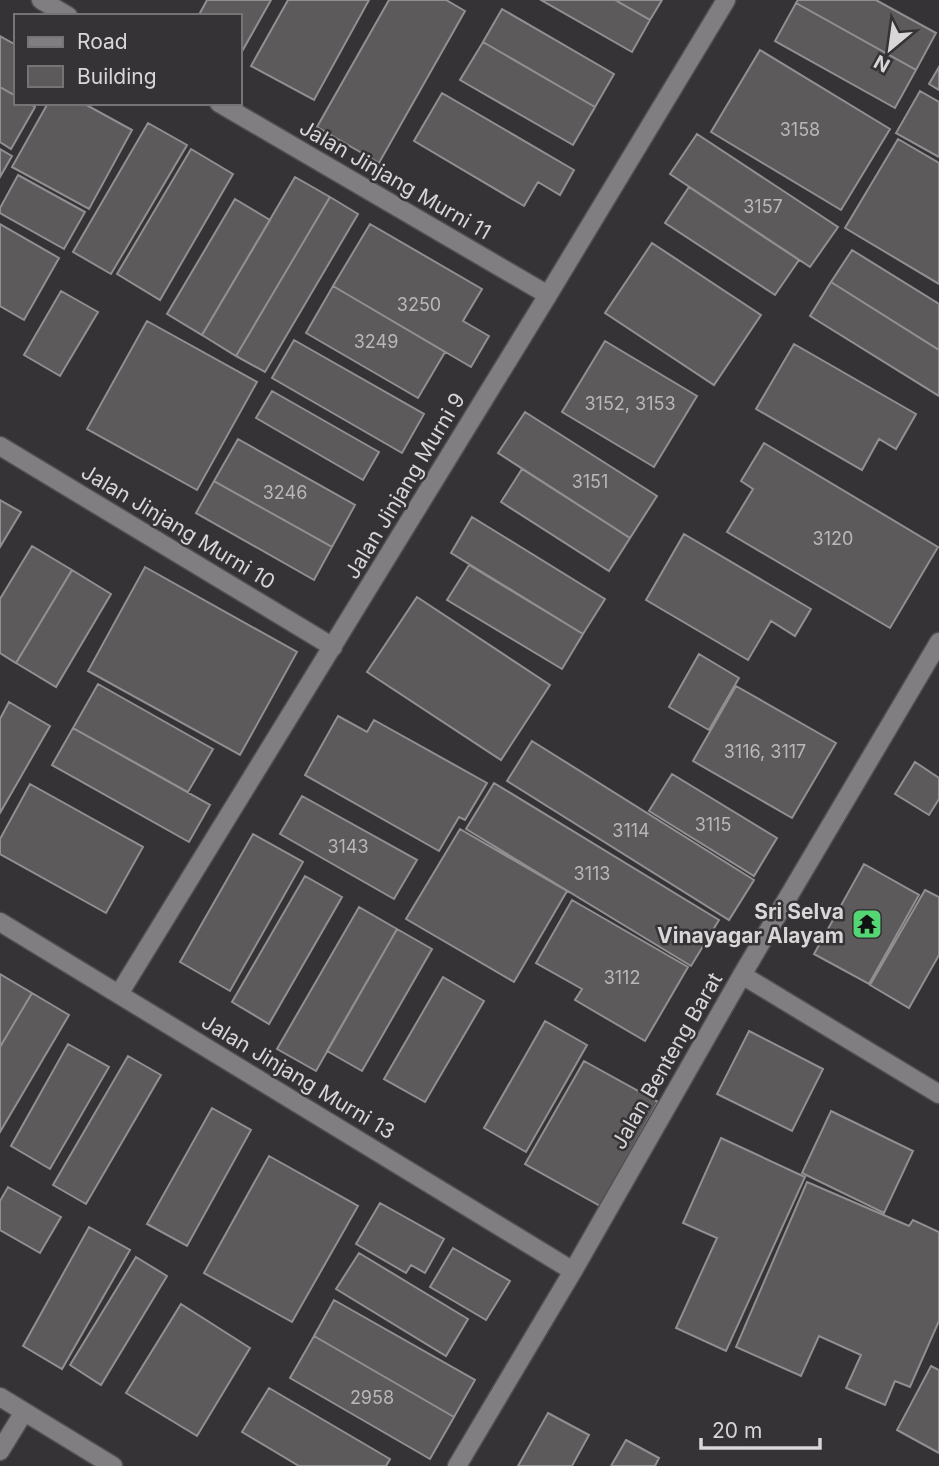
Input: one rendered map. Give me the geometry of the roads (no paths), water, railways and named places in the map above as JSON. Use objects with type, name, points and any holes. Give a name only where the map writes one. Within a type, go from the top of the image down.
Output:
[{"type":"street","points":[[41,0],[65,14]]},
{"type":"street","name":"Jalan Jinjang Murni 9","points":[[119,994],[726,0]]},
{"type":"street","name":"Jalan Jinjang Murni 11","points":[[222,105],[548,295]]},
{"type":"street","name":"Jalan Jinjang Murni 10","points":[[0,446],[332,647]]},
{"type":"street","name":"Jalan Benteng Barat","points":[[457,1466],[939,642]]},
{"type":"street","name":"Jalan Jinjang Murni 13","points":[[0,922],[573,1271]]},
{"type":"street","points":[[742,975],[939,1094]]},
{"type":"street","points":[[0,1397],[113,1466]]},
{"type":"street","points":[[0,1451],[24,1412]]},
{"type":"place","name":"Sri Selva Vinayagar Alayam","points":[[867,924]]}]
